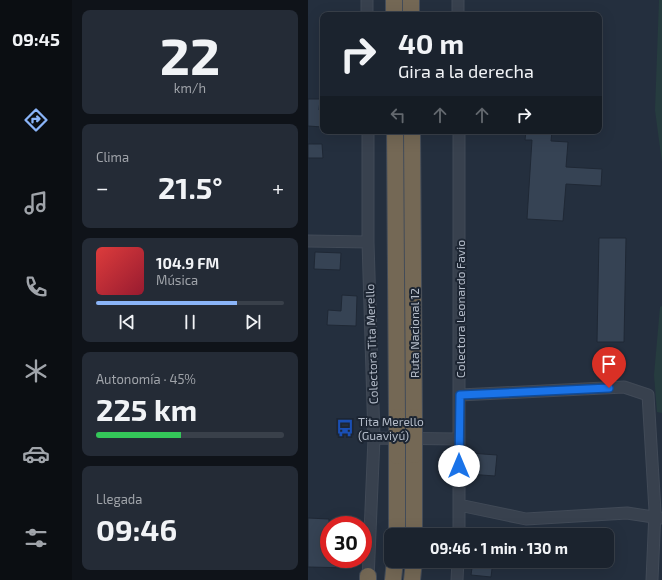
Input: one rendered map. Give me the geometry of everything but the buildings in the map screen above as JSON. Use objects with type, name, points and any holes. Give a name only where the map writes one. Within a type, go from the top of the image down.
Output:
[{"type":"highway","points":[[394,0],[394,12]]},
{"type":"highway","points":[[411,0],[411,12]]},
{"type":"highway","name":"Ruta Nacional 12","points":[[395,134],[397,528]]},
{"type":"highway","name":"Ruta Nacional 12","points":[[412,134],[414,528]]},
{"type":"highway","points":[[393,580],[394,568]]},
{"type":"highway","points":[[412,580],[413,568]]},
{"type":"street","points":[[367,0],[368,12]]},
{"type":"street","points":[[458,0],[458,12]]},
{"type":"street","name":"Colectora Tita Merello","points":[[368,134],[368,242],[374,438],[368,579]]},
{"type":"street","name":"Colectora Leonardo Favio","points":[[459,134],[459,528]]},
{"type":"street","points":[[308,241],[368,242]]},
{"type":"street","points":[[460,395],[624,387],[648,395],[658,518],[652,580]]},
{"type":"street","points":[[374,438],[459,439]]},
{"type":"street","points":[[459,505],[526,519],[627,513],[658,518]]},
{"type":"street","points":[[457,580],[458,568]]},
{"type":"green space","points":[[659,0],[662,0],[662,163],[655,110]]},
{"type":"green space","points":[[662,306],[662,413],[657,412],[654,375],[660,307]]},
{"type":"place","name":"Tita Merello (Guaviyú)","points":[[345,428]]},
{"type":"route","points":[[459,466],[460,395],[609,388]]}]
